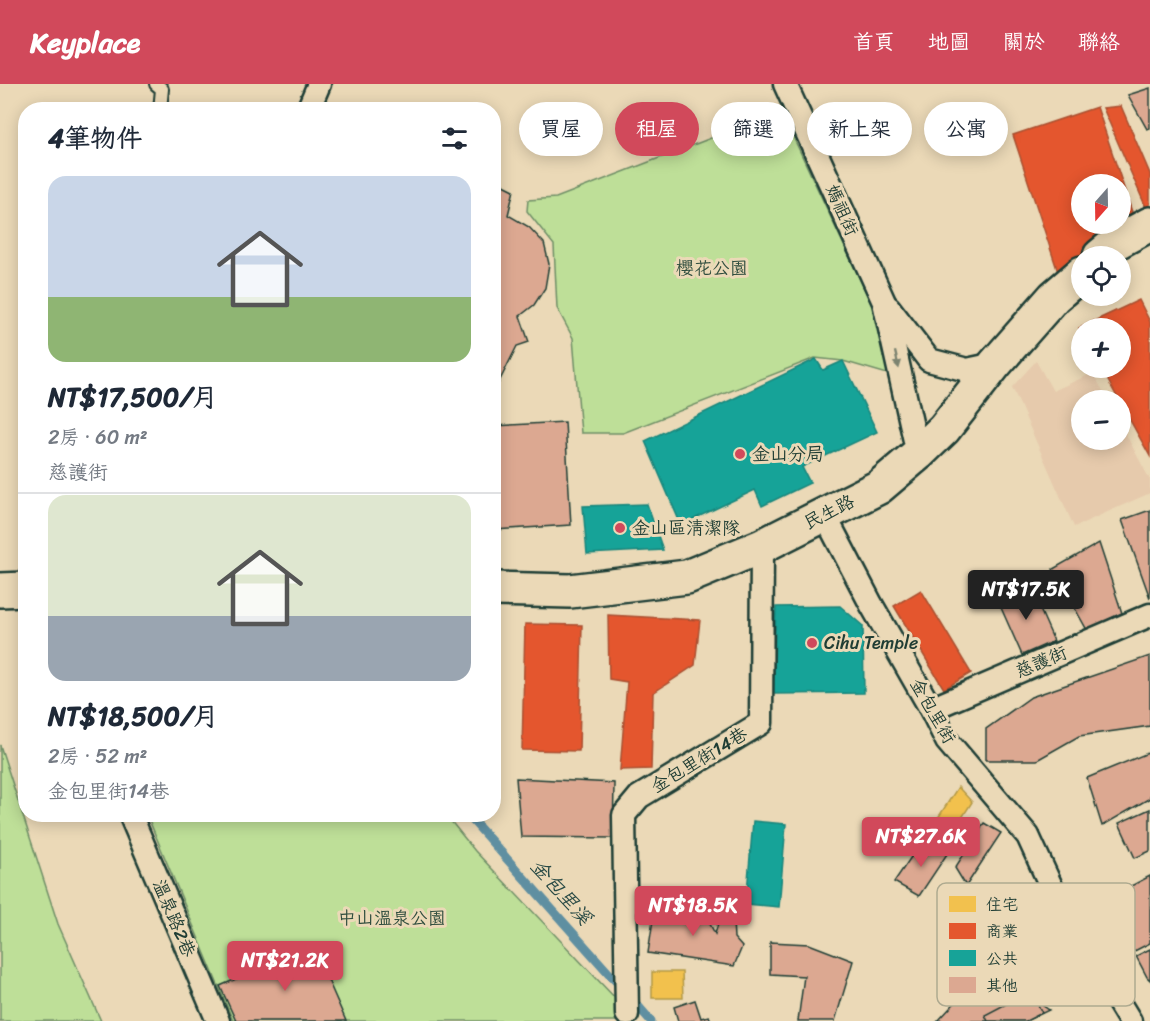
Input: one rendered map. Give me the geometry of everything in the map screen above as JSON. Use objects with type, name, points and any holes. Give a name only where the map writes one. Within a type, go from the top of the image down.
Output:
[{"type":"street","points":[[311,102],[319,84]]},
{"type":"street","name":"媽祖街","points":[[785,84],[884,302],[918,454]]},
{"type":"street","points":[[1112,246],[1150,224]]},
{"type":"street","name":"民生路","points":[[501,589],[570,591],[687,577],[762,546],[879,487],[944,429],[995,363],[1054,297],[1071,282]]},
{"type":"street","name":"媽祖街","points":[[884,302],[929,360],[967,370],[995,363]]},
{"type":"street","name":"金包里街","points":[[824,514],[947,741],[1029,836],[1050,883]]},
{"type":"street","name":"金包里街14巷","points":[[627,1014],[624,814],[639,797],[761,723],[762,546]]},
{"type":"street","points":[[0,590],[18,589]]},
{"type":"street","name":"慈護街","points":[[931,709],[1150,615]]},
{"type":"street","name":"溫泉路2巷","points":[[133,822],[218,1021]]},
{"type":"street","name":"金包里街","points":[[1121,1006],[1130,1021]]},
{"type":"lane","points":[[156,84],[162,89],[160,102]]},
{"type":"shaded area","points":[[1036,361],[1053,391],[1082,378],[1096,378],[1102,390],[1071,390],[1071,450],[1131,450],[1131,444],[1150,480],[1150,493],[1074,527],[1012,387]]},
{"type":"green space","name":"櫻花公園","points":[[711,138],[711,156],[795,156],[795,141],[886,335],[894,376],[843,361],[815,358],[623,433],[581,433],[573,338],[557,308],[554,245],[527,211],[528,200],[556,198],[665,156],[699,156],[699,143]]},
{"type":"green space","points":[[0,745],[18,801],[18,822],[25,822],[58,924],[101,1021],[0,1021]]},
{"type":"green space","name":"中山溫泉公園","points":[[150,822],[452,822],[475,851],[637,1021],[233,1021]]},
{"type":"building: 住宅","points":[[958,787],[972,802],[951,835],[934,824]]},
{"type":"building: 住宅","points":[[652,972],[682,972],[683,998],[652,998]]},
{"type":"building: 商業","points":[[1121,106],[1150,174],[1150,208],[1147,210],[1103,108]]},
{"type":"building: 商業","points":[[1097,107],[1119,174],[1071,174],[1071,234],[1131,234],[1131,209],[1143,245],[1131,249],[1131,246],[1071,246],[1071,268],[1058,272],[1013,135]]},
{"type":"building: 商業","points":[[1139,300],[1150,322],[1150,456],[1131,422],[1131,390],[1113,390],[1107,378],[1131,378],[1131,318],[1100,318],[1131,306],[1131,304]]},
{"type":"building: 商業","points":[[921,590],[971,673],[944,689],[894,606]]},
{"type":"building: 商業","points":[[608,615],[700,620],[695,665],[653,693],[651,769],[620,770],[627,682],[609,679]]},
{"type":"building: 商業","points":[[525,624],[582,625],[579,751],[522,750]]},
{"type":"building: 公共","name":"金山分局","points":[[816,359],[823,370],[843,361],[877,432],[802,467],[810,483],[762,506],[755,490],[681,525],[645,441]]},
{"type":"building: 公共","name":"金山區清潔隊","points":[[647,504],[663,550],[587,554],[583,506]]},
{"type":"building: 公共","points":[[840,606],[863,626],[864,693],[773,694],[776,607]]},
{"type":"building: 公共","points":[[753,821],[786,824],[779,907],[746,904]]},
{"type":"building: 其他","points":[[1150,88],[1150,128],[1147,129],[1128,95]]},
{"type":"building: 其他","points":[[501,184],[514,190],[508,215],[529,227],[544,243],[549,264],[545,288],[534,305],[520,316],[529,342],[517,346],[501,378]]},
{"type":"building: 其他","points":[[565,422],[571,525],[501,530],[501,426]]},
{"type":"building: 其他","points":[[1150,510],[1150,598],[1122,520]]},
{"type":"building: 其他","points":[[1099,543],[1122,613],[1087,630],[1053,569]]},
{"type":"building: 其他","points":[[1030,587],[1054,641],[1022,655],[998,601]]},
{"type":"building: 其他","points":[[1150,656],[1150,726],[1079,736],[1037,760],[986,760],[986,729],[1031,697]]},
{"type":"building: 其他","points":[[1150,752],[1150,798],[1102,826],[1087,778]]},
{"type":"building: 其他","points":[[516,778],[614,783],[613,838],[521,837]]},
{"type":"building: 其他","points":[[1150,809],[1150,851],[1135,858],[1119,823]]},
{"type":"building: 其他","points":[[984,823],[1001,833],[968,883],[964,883],[955,868]]},
{"type":"building: 其他","points":[[924,838],[947,854],[919,896],[894,882]]},
{"type":"building: 其他","points":[[1150,876],[1150,943],[1135,951],[1135,884]]},
{"type":"building: 其他","points":[[655,907],[705,914],[715,934],[721,914],[733,921],[734,938],[742,947],[734,966],[648,953]]},
{"type":"building: 其他","points":[[770,942],[809,944],[853,961],[835,1021],[798,1021],[804,976],[770,974]]},
{"type":"building: 其他","points":[[313,946],[346,1021],[236,1021],[220,986]]},
{"type":"building: 其他","points":[[1150,949],[1150,980],[1136,956]]},
{"type":"building: 其他","points":[[695,1000],[701,1018],[709,1016],[711,1021],[678,1021],[674,1007]]},
{"type":"building: 其他","points":[[952,1006],[1043,1006],[1049,1010],[1026,1021],[938,1021]]},
{"type":"building: 其他","points":[[1002,1006],[1038,1006],[1042,1013],[1026,1021],[988,1021],[985,1015]]},
{"type":"waterway","name":"金包里溪","points":[[474,822],[622,988]]},
{"type":"waterway","name":"金包里溪","points":[[631,998],[651,1021]]},
{"type":"place","name":"金山分局","points":[[740,454]]},
{"type":"place","name":"金山區清潔隊","points":[[620,528]]},
{"type":"place","name":"Cihu Temple","points":[[812,643]]}]
